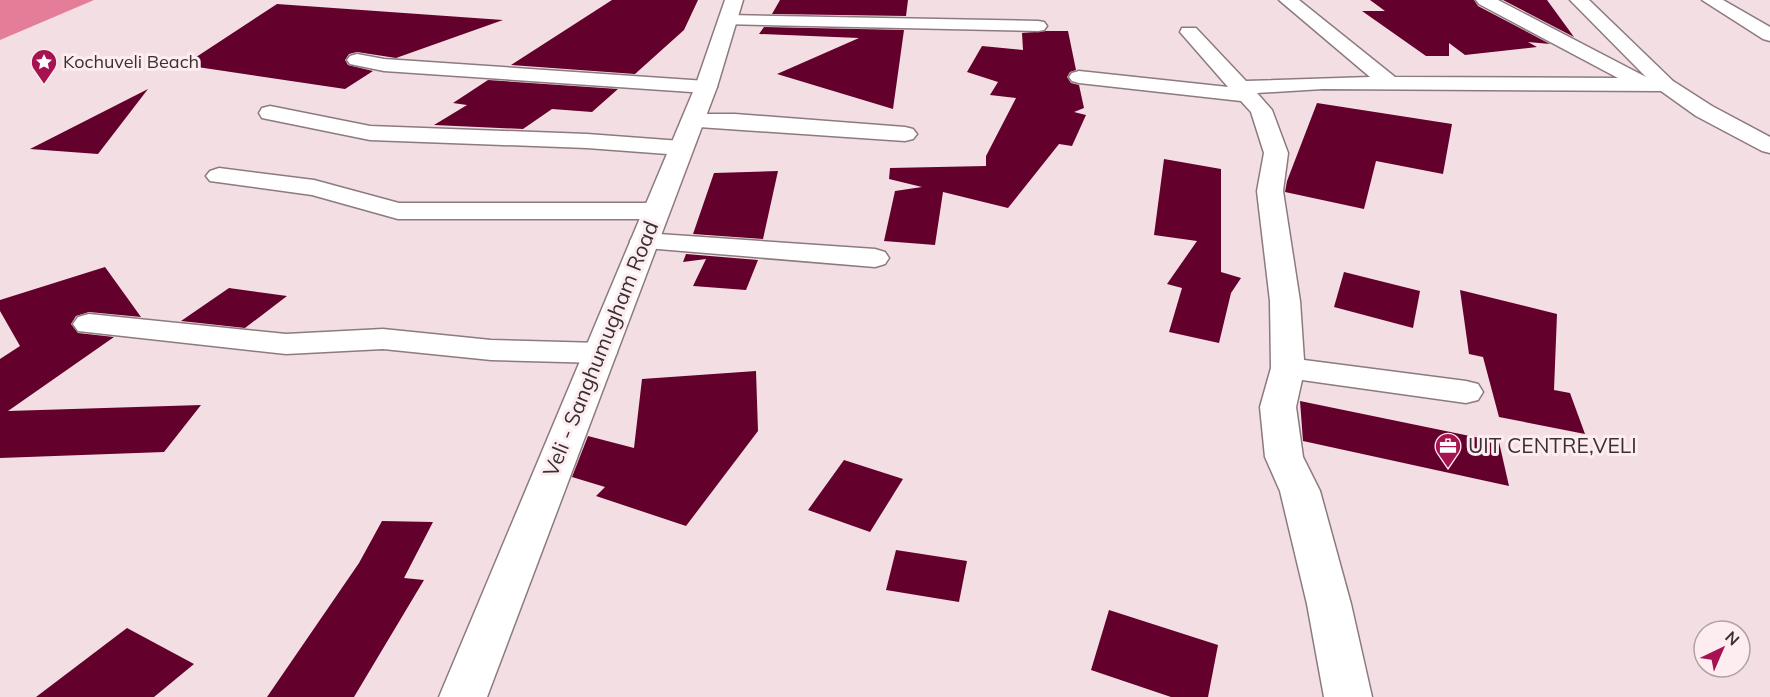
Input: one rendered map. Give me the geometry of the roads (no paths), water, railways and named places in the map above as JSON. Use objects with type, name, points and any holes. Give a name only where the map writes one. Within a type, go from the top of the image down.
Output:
[{"type":"street","points":[[1288,0],[1390,83]]},
{"type":"street","points":[[1485,0],[1645,84]]},
{"type":"street","points":[[1579,0],[1666,85],[1704,111],[1770,146]]},
{"type":"street","points":[[1711,0],[1770,35]]},
{"type":"street","points":[[731,10],[1038,26]]},
{"type":"street","name":"Veli - Sanghumugham Road","points":[[463,697],[644,241],[706,109],[731,10]]},
{"type":"street","points":[[1189,32],[1261,110],[1276,153],[1270,191],[1285,301],[1288,368],[1278,407],[1284,457],[1300,491],[1329,604],[1348,697]]},
{"type":"street","points":[[357,60],[706,109],[735,121],[905,134]]},
{"type":"street","points":[[1079,77],[1243,91],[1323,83],[1666,85]]},
{"type":"street","points":[[270,113],[370,133],[587,141],[706,109],[756,102]]},
{"type":"street","points":[[219,176],[314,188],[399,211],[657,211]]},
{"type":"street","points":[[644,241],[875,258]]},
{"type":"street","points":[[88,324],[286,344],[383,339],[491,350],[600,353]]},
{"type":"street","points":[[1288,368],[1466,392]]},
{"type":"place","name":"Kochuveli Beach","points":[[44,85]]},
{"type":"place","name":"UIT CENTRE,VELI","points":[[1448,469]]}]
